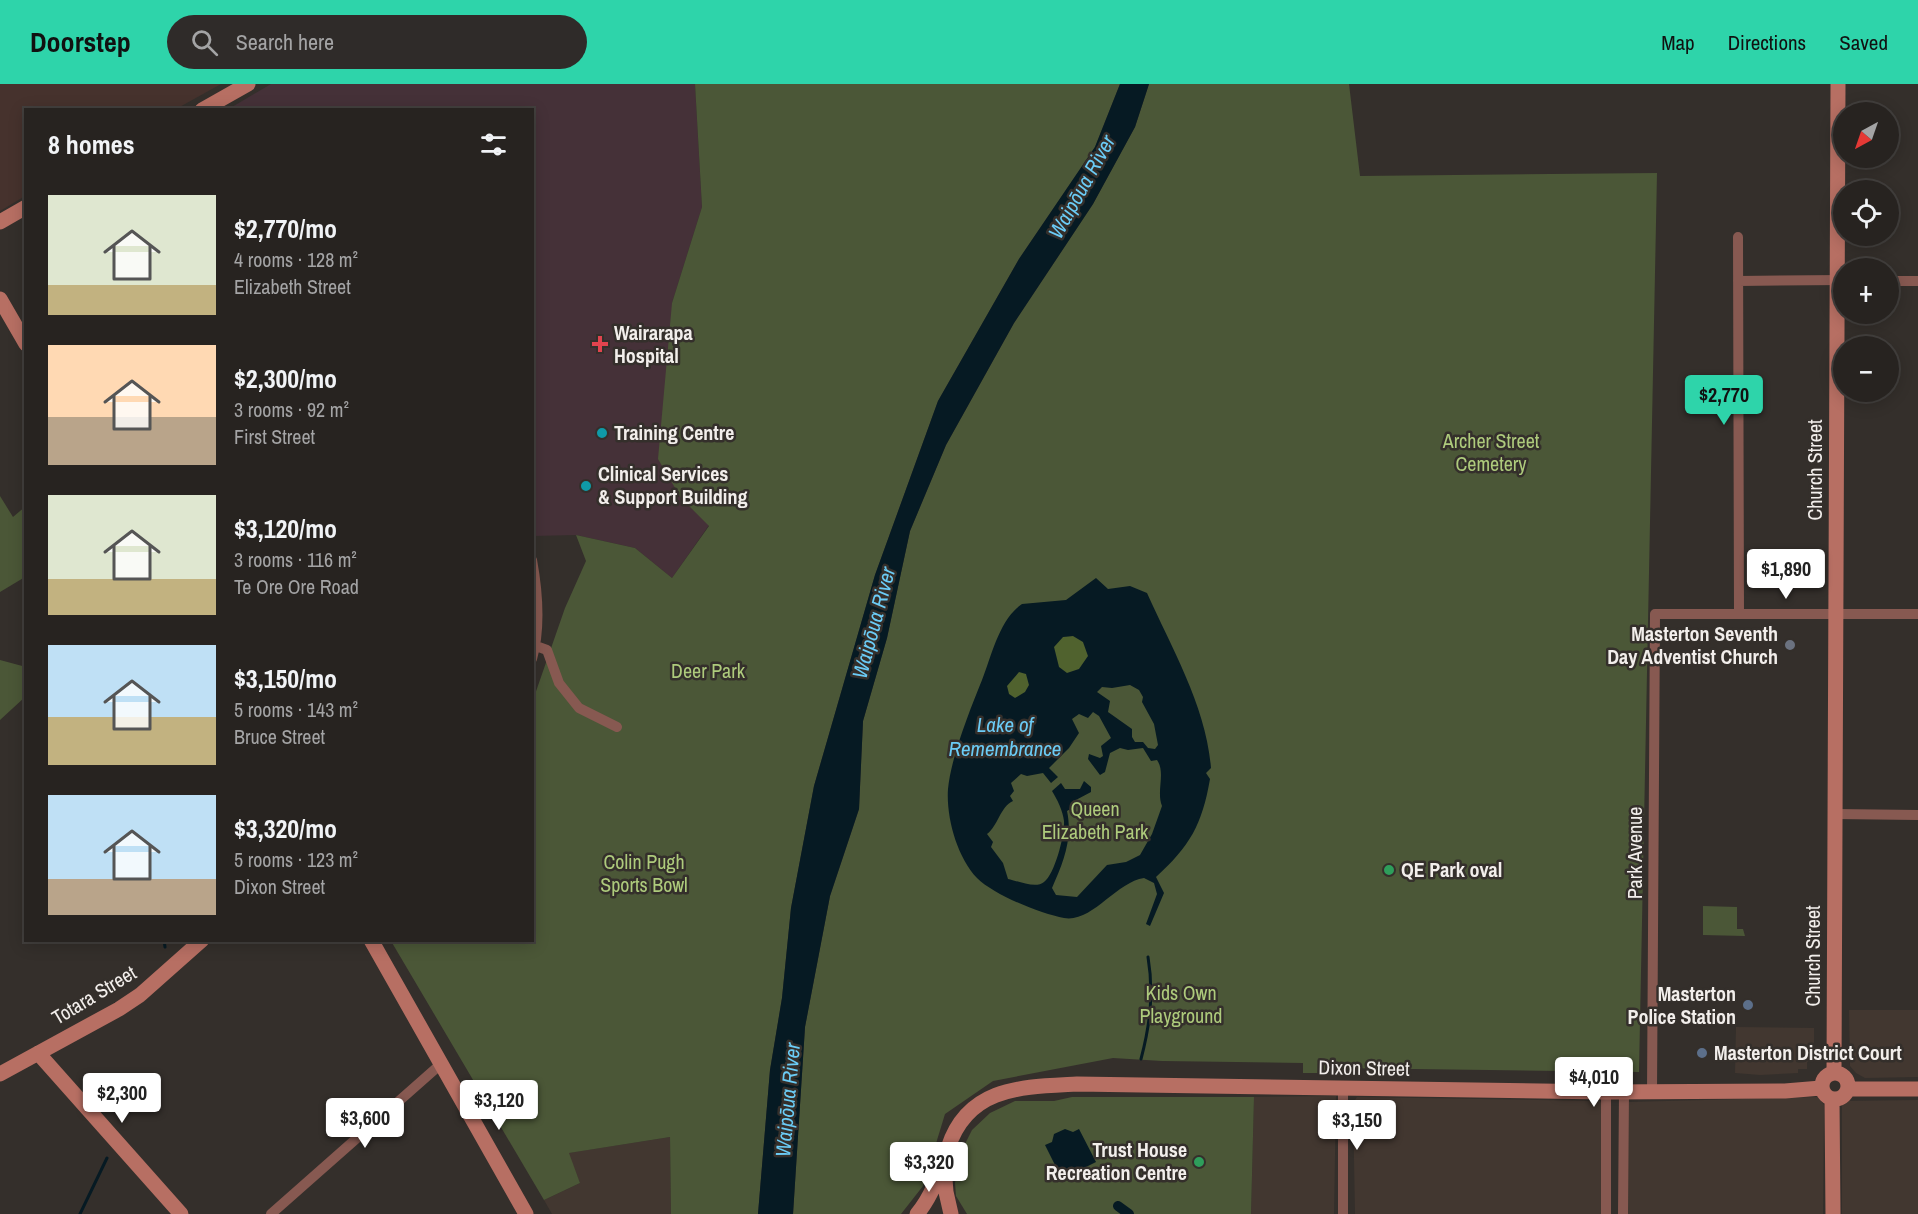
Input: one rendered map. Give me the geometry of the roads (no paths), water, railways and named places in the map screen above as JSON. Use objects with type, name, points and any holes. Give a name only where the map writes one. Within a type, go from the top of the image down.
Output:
[{"type":"street","points":[[206,108],[248,84]]},
{"type":"street","name":"Church Street","points":[[1838,84],[1840,258]]},
{"type":"street","points":[[0,222],[24,208]]},
{"type":"street","points":[[1738,237],[1739,614],[1918,614]]},
{"type":"street","points":[[1738,281],[1833,280]]},
{"type":"street","points":[[1899,280],[1918,281]]},
{"type":"street","points":[[0,299],[24,341]]},
{"type":"street","name":"Church Street","points":[[1834,1073],[1835,614],[1839,324]]},
{"type":"street","points":[[534,572],[538,597],[534,652]]},
{"type":"street","name":"Park Avenue","points":[[1652,1092],[1655,614],[1739,614]]},
{"type":"street","points":[[536,646],[547,650],[559,683],[579,708],[617,727]]},
{"type":"street","points":[[1834,814],[1918,815]]},
{"type":"street","name":"Totara Street","points":[[0,1074],[140,995],[200,942]]},
{"type":"street","points":[[372,942],[526,1214]]},
{"type":"street","points":[[38,1053],[181,1214]]},
{"type":"street","points":[[271,1214],[442,1063]]},
{"type":"street","points":[[1834,1073],[1844,1077],[1848,1089],[1842,1097],[1833,1099],[1827,1097],[1821,1088],[1825,1077],[1834,1073]]},
{"type":"street","name":"Dixon Street","points":[[917,1214],[928,1201],[955,1132],[964,1119],[990,1097],[1014,1089],[1077,1084],[1606,1092],[1785,1091],[1821,1088]]},
{"type":"street","points":[[1343,1089],[1343,1214]]},
{"type":"street","points":[[1848,1089],[1918,1089]]},
{"type":"street","points":[[1623,1214],[1624,1091]]},
{"type":"street","points":[[1606,1092],[1606,1214]]},
{"type":"street","points":[[1833,1099],[1833,1214]]},
{"type":"street","name":"Dixon Street","points":[[944,1163],[946,1192],[951,1214]]},
{"type":"water","name":"Waipōua River","points":[[1120,84],[1149,84],[1135,127],[1093,204],[1014,323],[946,445],[910,531],[887,638],[863,721],[859,809],[830,896],[805,1027],[793,1214],[758,1214],[770,1070],[782,998],[791,908],[814,786],[875,575],[938,401],[1019,259],[1095,147]]},
{"type":"water","name":"Lake of Remembrance","points":[[1096,578],[1108,589],[1130,586],[1147,593],[1195,700],[1208,745],[1211,768],[1206,773],[1210,779],[1203,809],[1193,834],[1178,855],[1156,877],[1164,893],[1150,926],[1146,924],[1157,894],[1154,883],[1144,878],[1124,887],[1084,914],[1074,918],[1054,916],[1006,897],[977,878],[964,859],[954,836],[948,800],[953,763],[967,719],[1002,628],[1007,619],[1022,604],[1066,600]],"holes":[[[1073,636],[1083,642],[1088,656],[1079,669],[1067,673],[1059,667],[1054,647],[1063,637]],[[1019,672],[1026,674],[1029,685],[1025,692],[1015,698],[1009,694],[1007,686]],[[1130,685],[1139,690],[1143,697],[1142,702],[1154,724],[1158,745],[1155,749],[1148,748],[1143,742],[1135,742],[1132,729],[1108,712],[1110,701],[1097,692],[1102,687]],[[1093,712],[1099,716],[1111,738],[1101,746],[1103,756],[1100,758],[1089,754],[1088,759],[1100,775],[1105,772],[1110,753],[1120,748],[1128,750],[1143,748],[1151,761],[1157,760],[1160,765],[1162,806],[1152,834],[1140,855],[1126,862],[1107,865],[1077,897],[1056,895],[1052,888],[1068,841],[1067,811],[1072,808],[1074,801],[1091,792],[1091,787],[1084,781],[1080,789],[1065,789],[1061,783],[1052,791],[1058,801],[1064,827],[1052,871],[1041,884],[1032,885],[1008,879],[1003,863],[991,847],[993,842],[987,834],[1005,808],[1013,801],[1010,796],[1014,791],[1011,783],[1021,774],[1027,776],[1043,773],[1051,783],[1058,777],[1049,768],[1069,748],[1079,733],[1072,719],[1079,714],[1088,718]]]},
{"type":"water","points":[[1065,1129],[1073,1132],[1079,1129],[1096,1162],[1062,1179],[1045,1145],[1052,1142],[1054,1134]]},
{"type":"waterway","points":[[164,942],[165,947]]},
{"type":"waterway","points":[[1141,1059],[1150,1009],[1151,983],[1148,957]]},
{"type":"waterway","points":[[80,1214],[107,1158]]},
{"type":"waterway","points":[[1118,1206],[1129,1214]]},
{"type":"place","name":"Wairarapa Hospital","points":[[600,344]]},
{"type":"place","name":"Training Centre","points":[[602,433]]},
{"type":"place","name":"Clinical Services & Support Building","points":[[586,486]]},
{"type":"place","name":"Masterton Seventh Day Adventist Church","points":[[1790,645]]},
{"type":"place","name":"QE Park oval","points":[[1389,870]]},
{"type":"place","name":"Masterton Police Station","points":[[1748,1005]]},
{"type":"place","name":"Masterton District Court","points":[[1702,1053]]},
{"type":"place","name":"Trust House Recreation Centre","points":[[1199,1162]]},
{"type":"park label","name":"Archer Street Cemetery","points":[[1491,452]]},
{"type":"park label","name":"Deer Park","points":[[708,671]]},
{"type":"park label","name":"Queen Elizabeth Park","points":[[1095,820]]},
{"type":"park label","name":"Colin Pugh Sports Bowl","points":[[644,874]]},
{"type":"park label","name":"Kids Own Playground","points":[[1181,1004]]}]
